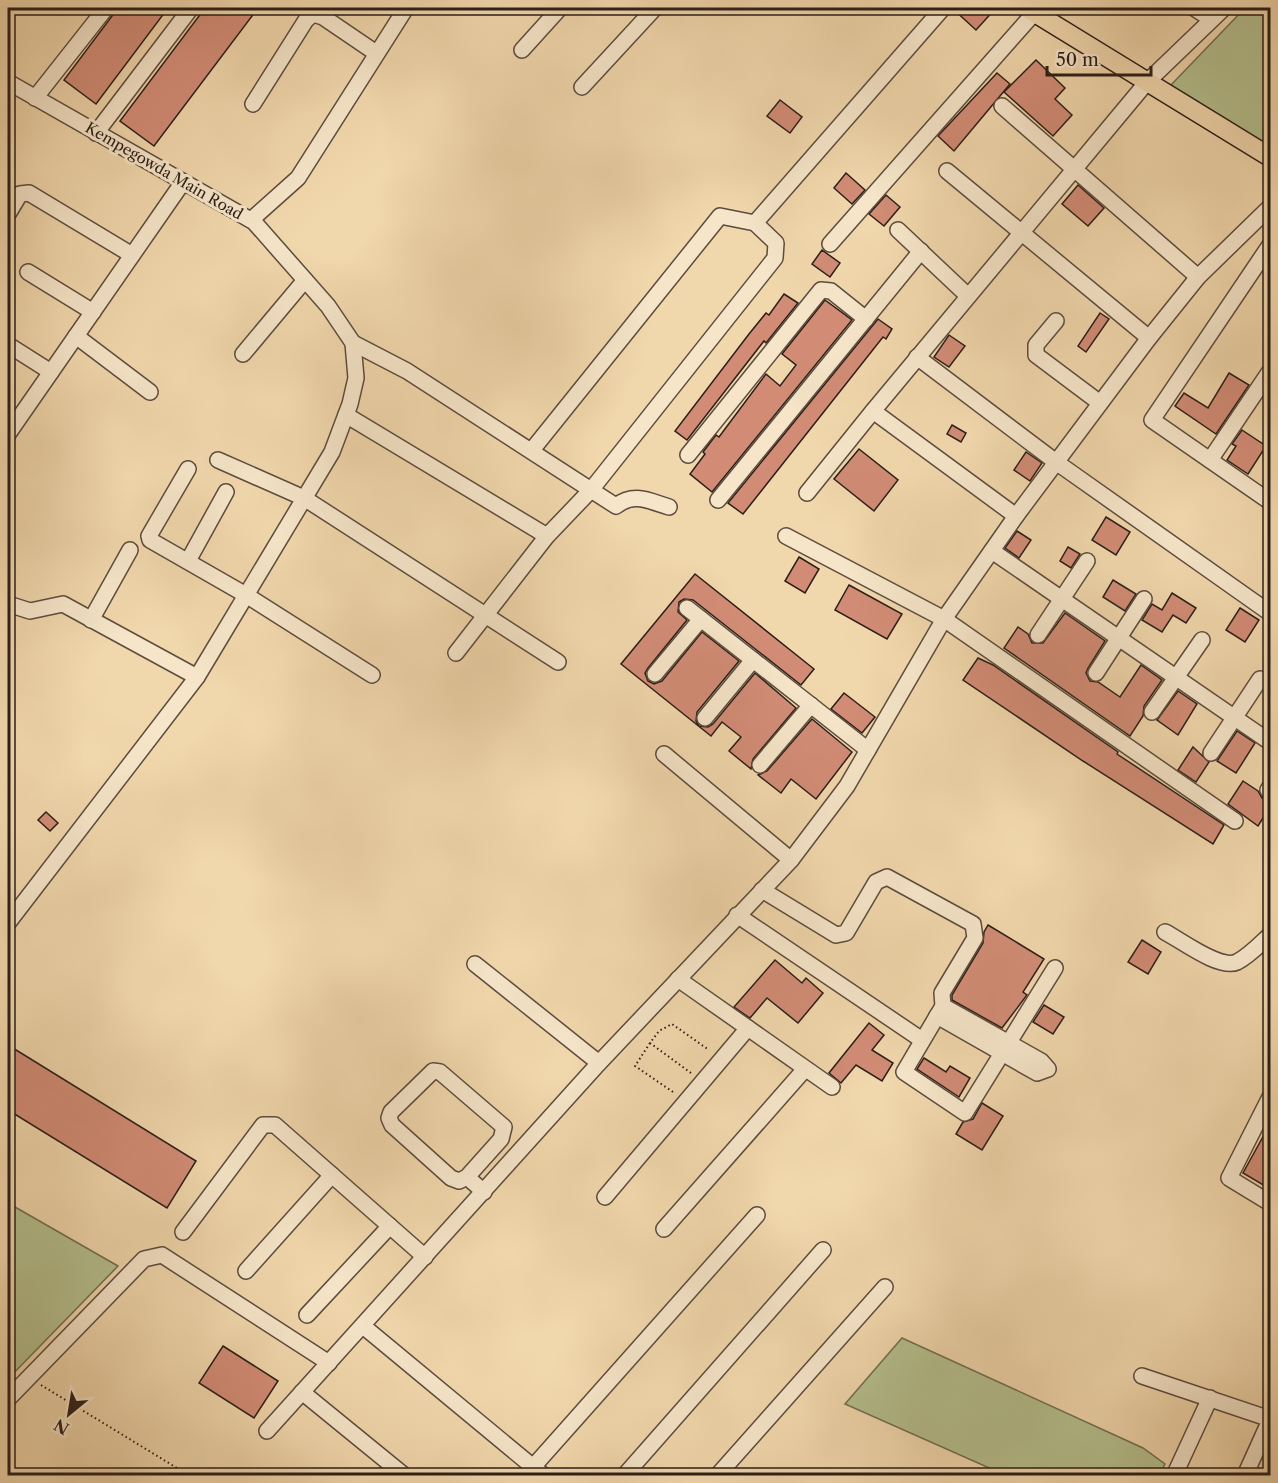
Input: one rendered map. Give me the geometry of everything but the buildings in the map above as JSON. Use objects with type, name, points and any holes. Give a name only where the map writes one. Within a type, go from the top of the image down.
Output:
[{"type":"main road","points":[[1031,10],[1270,158]]},
{"type":"street","points":[[35,98],[106,8]]},
{"type":"street","points":[[96,133],[191,8]]},
{"type":"street","points":[[251,220],[298,178],[406,8]]},
{"type":"street","points":[[522,50],[560,8]]},
{"type":"street","points":[[582,87],[656,8]]},
{"type":"street","points":[[755,223],[943,8]]},
{"type":"street","points":[[1194,8],[1211,18]]},
{"type":"street","points":[[807,493],[1147,81],[1224,8]]},
{"type":"street","points":[[830,244],[1031,10]]},
{"type":"street","points":[[253,104],[306,20],[313,14],[323,17],[376,53]]},
{"type":"street","name":"Kempegowda Main Road","points":[[8,82],[251,220],[328,306],[353,344],[406,371],[616,506],[625,499],[636,497],[669,507]]},
{"type":"street","points":[[1002,106],[1075,167],[1198,277]]},
{"type":"street","points":[[947,171],[1149,338]]},
{"type":"street","points":[[10,426],[51,372],[183,182]]},
{"type":"street","points":[[8,214],[20,194],[29,193],[132,255]]},
{"type":"street","points":[[267,1431],[599,1063],[791,860],[847,786],[944,620],[1016,516],[1149,338],[1198,277],[1270,207]]},
{"type":"street","points":[[456,653],[547,536],[591,490],[775,258],[776,243],[755,223],[720,216],[532,450]]},
{"type":"street","points":[[898,230],[968,296]]},
{"type":"street","points":[[1270,245],[1152,420],[1270,504]]},
{"type":"street","points":[[718,501],[921,251]]},
{"type":"street","points":[[28,272],[93,312]]},
{"type":"street","points":[[243,354],[305,280]]},
{"type":"street","points":[[688,455],[820,290],[831,291],[866,319]]},
{"type":"street","points":[[1056,321],[1036,345],[1036,355],[1100,403]]},
{"type":"street","points":[[76,336],[150,392]]},
{"type":"street","points":[[8,923],[197,677],[332,452],[346,415],[356,378],[353,344]]},
{"type":"street","points":[[10,346],[51,372]]},
{"type":"street","points":[[917,357],[1056,462],[1270,613]]},
{"type":"street","points":[[1210,460],[1270,370]]},
{"type":"street","points":[[873,411],[1016,516]]},
{"type":"street","points":[[346,415],[547,536]]},
{"type":"street","points":[[218,460],[304,498],[558,662]]},
{"type":"street","points":[[188,468],[149,536],[152,543],[246,595],[372,675]]},
{"type":"street","points":[[188,561],[226,492]]},
{"type":"street","points":[[786,536],[944,620],[1235,821]]},
{"type":"street","points":[[91,620],[130,550]]},
{"type":"street","points":[[992,551],[1270,742]]},
{"type":"street","points":[[1038,635],[1087,561]]},
{"type":"street","points":[[1096,673],[1144,599]]},
{"type":"street","points":[[8,604],[30,611],[63,604],[197,677]]},
{"type":"street","points":[[687,608],[868,750]]},
{"type":"street","points":[[655,674],[701,619]]},
{"type":"street","points":[[1152,712],[1202,640]]},
{"type":"street","points":[[705,718],[753,660]]},
{"type":"street","points":[[1211,753],[1260,679]]},
{"type":"street","points":[[760,765],[810,705]]},
{"type":"street","points":[[664,754],[791,860]]},
{"type":"street","points":[[762,890],[836,935],[846,933],[876,882],[886,877],[973,924],[975,938],[942,993],[940,1011],[904,1072],[965,1113],[1055,968]]},
{"type":"street","points":[[737,915],[922,1040]]},
{"type":"street","points":[[1165,932],[1217,962],[1230,964],[1240,961],[1270,935]]},
{"type":"street","points":[[475,964],[599,1063]]},
{"type":"street","points":[[678,979],[832,1087]]},
{"type":"street","points":[[940,1011],[1006,1049]]},
{"type":"street","points":[[605,1197],[697,1077],[748,1028]]},
{"type":"street","points":[[664,1229],[806,1069]]},
{"type":"street","points":[[433,1071],[440,1072],[504,1127],[501,1139],[467,1177],[459,1181],[451,1178],[392,1125],[389,1118],[391,1112],[433,1071]]},
{"type":"street","points":[[1270,1097],[1230,1178],[1270,1203]]},
{"type":"street","points":[[183,1232],[263,1125],[275,1125],[425,1257]]},
{"type":"street","points":[[246,1272],[332,1175]]},
{"type":"street","points":[[467,1177],[484,1192]]},
{"type":"street","points":[[363,1326],[538,1471],[757,1215]]},
{"type":"street","points":[[307,1315],[390,1226]]},
{"type":"street","points":[[624,1476],[823,1250]]},
{"type":"street","points":[[8,1399],[27,1376],[144,1259],[154,1255],[162,1255],[329,1363]]},
{"type":"street","points":[[717,1476],[885,1287]]},
{"type":"street","points":[[1142,1376],[1270,1419],[1247,1471]]},
{"type":"street","points":[[302,1392],[405,1476]]},
{"type":"street","points":[[1174,1476],[1210,1398]]},
{"type":"path","points":[[679,1086],[673,1092],[635,1066],[659,1031],[672,1024],[710,1050],[706,1056]]},
{"type":"path","points":[[650,1044],[697,1077]]},
{"type":"path","points":[[696,1067],[697,1077]]},
{"type":"path","points":[[685,1080],[697,1077]]},
{"type":"path","points":[[27,1376],[190,1476]]},
{"type":"green space","points":[[1245,8],[1270,8],[1270,147],[1169,87]]},
{"type":"green space","points":[[8,1203],[118,1266],[8,1379]]},
{"type":"green space","points":[[902,1338],[1143,1448],[1165,1464],[1159,1475],[1005,1475],[845,1404]]}]
